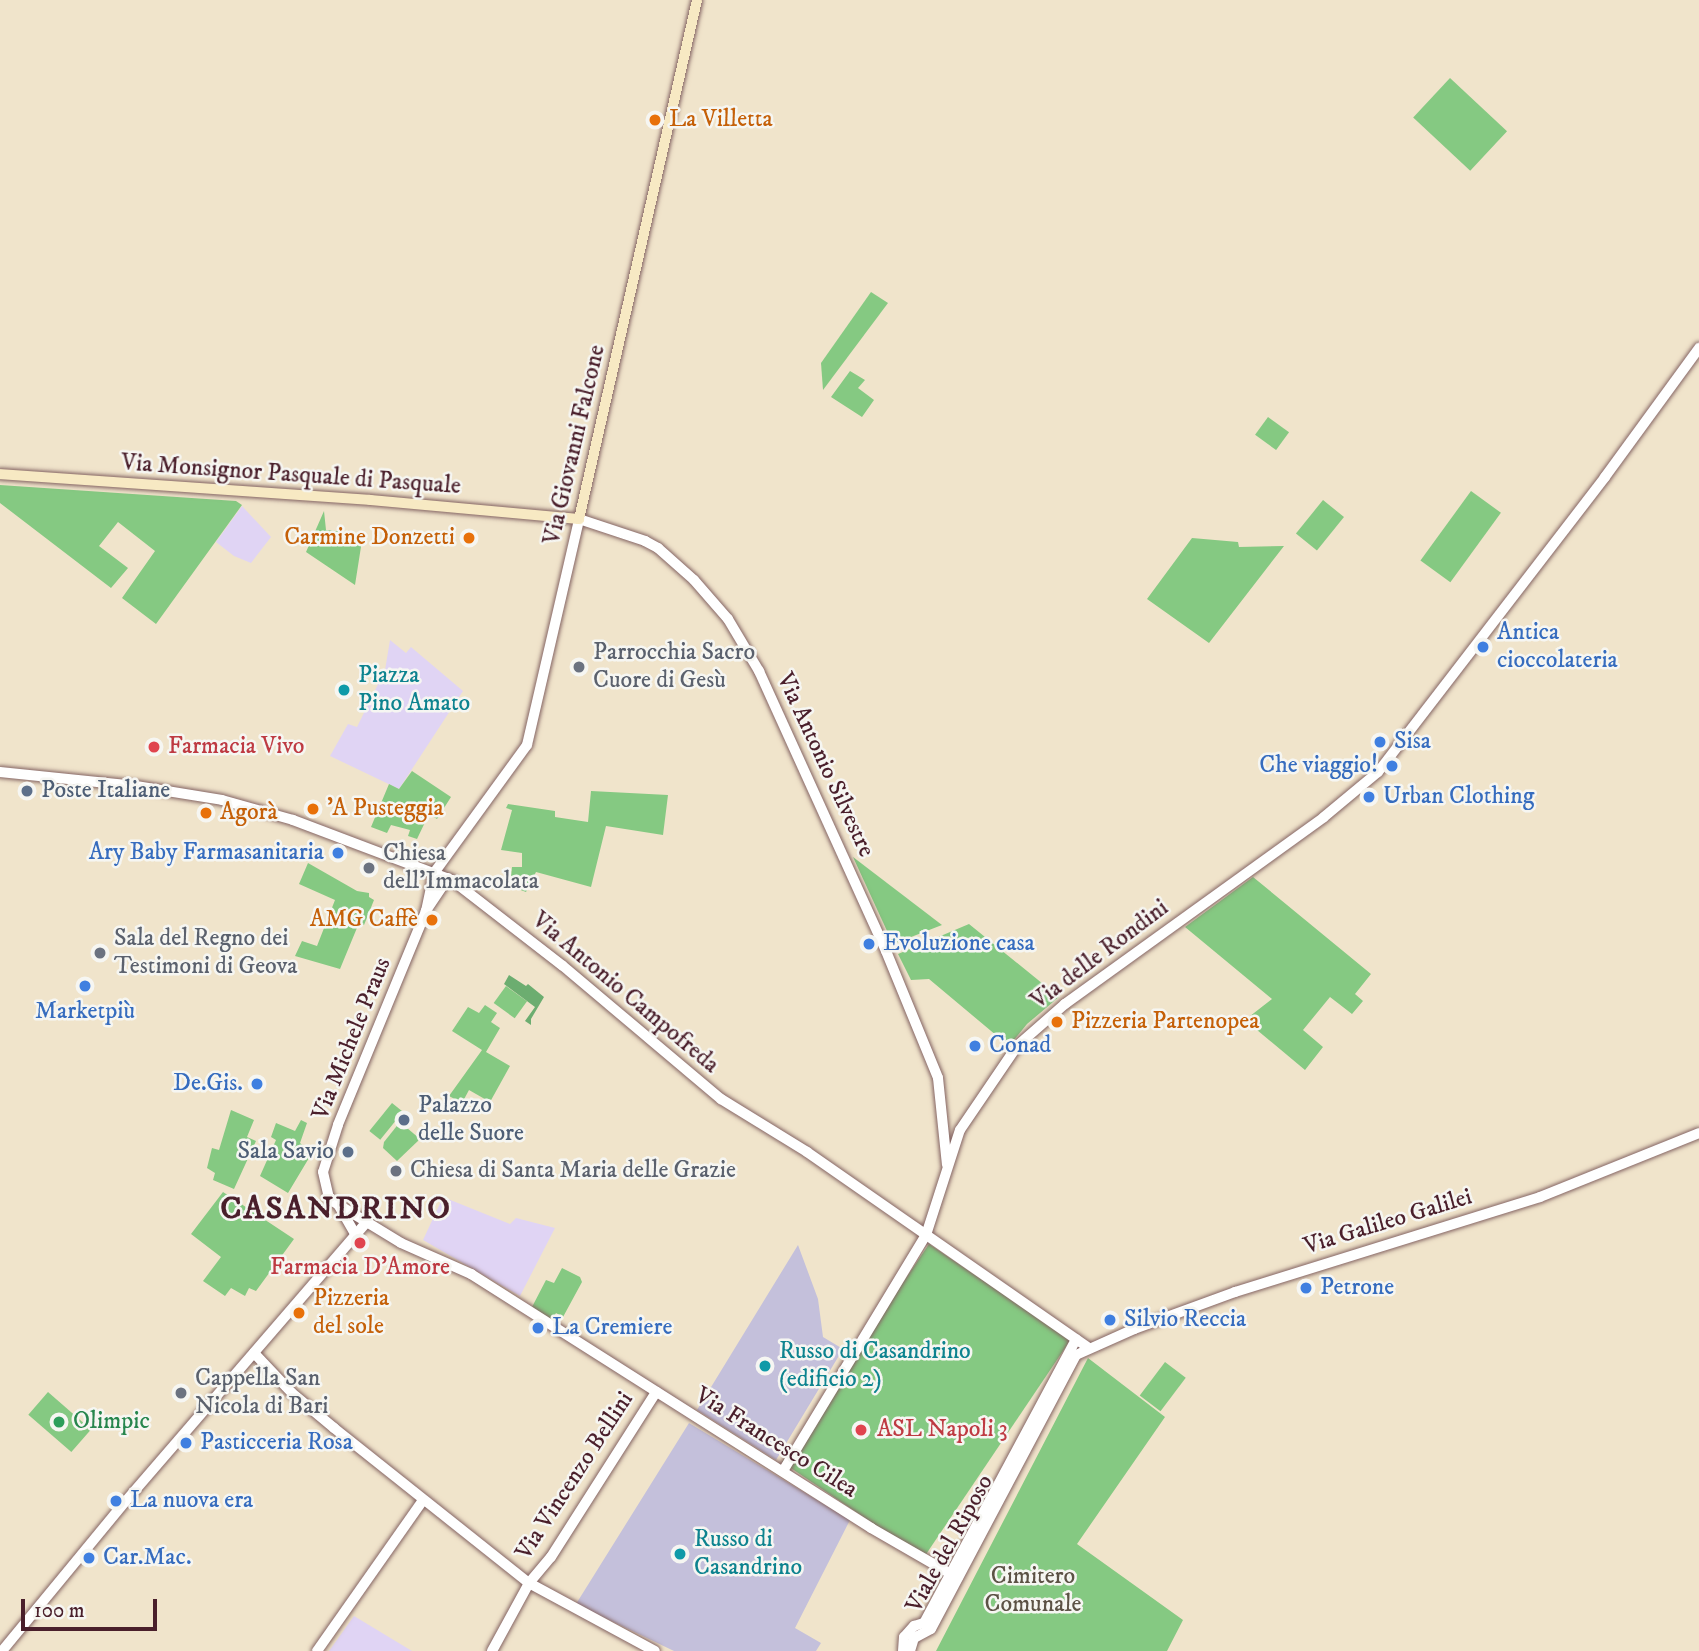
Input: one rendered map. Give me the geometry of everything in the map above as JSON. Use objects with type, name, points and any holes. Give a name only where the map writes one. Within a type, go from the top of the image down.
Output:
[{"type":"main road","name":"Via Giovanni Falcone","points":[[579,519],[697,0]]},
{"type":"main road","name":"Via Monsignor Pasquale di Pasquale","points":[[0,474],[370,500],[579,519]]},
{"type":"street","name":"Via delle Rondini","points":[[783,1471],[926,1235],[960,1130],[1017,1046],[1065,1004],[1324,817],[1378,772],[1605,477],[1699,348]]},
{"type":"street","name":"Via Antonio Silvestre","points":[[579,519],[645,541],[685,570],[727,619],[759,671],[886,951],[938,1078],[947,1166]]},
{"type":"street","name":"Via Giovanni Falcone","points":[[434,873],[527,745],[579,519]]},
{"type":"street","name":"Via Antonio Campofreda","points":[[0,772],[136,786],[222,800],[318,829],[448,878],[563,966],[721,1099],[807,1152],[1088,1347]]},
{"type":"street","name":"Via Michele Praus","points":[[339,1206],[329,1199],[323,1172],[338,1125],[426,911],[434,873]]},
{"type":"street","name":"Via Michele Praus","points":[[426,911],[448,878]]},
{"type":"street","name":"Via Galileo Galilei","points":[[1088,1347],[1235,1292],[1540,1197],[1699,1133]]},
{"type":"street","name":"Via Francesco Cilea","points":[[339,1206],[401,1243],[471,1275],[954,1576]]},
{"type":"street","points":[[339,1206],[356,1236]]},
{"type":"street","points":[[2,1651],[125,1502],[368,1222]]},
{"type":"street","name":"Viale del Riposo","points":[[910,1651],[914,1638],[931,1629],[954,1576],[1076,1339]]},
{"type":"street","name":"Viale del Riposo","points":[[902,1651],[904,1637],[914,1626],[924,1623],[954,1576],[1076,1355],[1088,1347]]},
{"type":"street","points":[[254,1353],[292,1393],[529,1583],[655,1651]]},
{"type":"street","name":"Via Vincenzo Bellini","points":[[492,1651],[529,1583],[551,1557],[656,1392]]},
{"type":"street","points":[[317,1651],[423,1500]]},
{"type":"shaded area","points":[[242,506],[271,537],[251,563],[234,556],[216,542]]},
{"type":"shaded area","points":[[390,640],[406,653],[411,647],[463,691],[399,789],[330,756],[348,724],[357,727],[385,670]]},
{"type":"shaded area","points":[[443,1197],[510,1224],[516,1218],[555,1228],[520,1296],[423,1240]]},
{"type":"shaded area","points":[[798,1245],[818,1299],[823,1337],[843,1349],[776,1460],[697,1410]]},
{"type":"shaded area","points":[[689,1423],[850,1520],[795,1628],[821,1643],[816,1651],[674,1651],[576,1604]]},
{"type":"shaded area","points":[[354,1616],[412,1651],[329,1651]]},
{"type":"green space","points":[[1450,78],[1507,131],[1470,171],[1413,117]]},
{"type":"green space","points":[[871,292],[888,303],[823,390],[821,363]]},
{"type":"green space","points":[[850,371],[865,380],[858,388],[874,400],[862,417],[831,397]]},
{"type":"green space","points":[[1268,417],[1289,432],[1276,450],[1255,435]]},
{"type":"green space","points":[[0,485],[236,501],[242,505],[156,624],[122,598],[155,551],[118,522],[99,546],[128,568],[111,588],[0,503]]},
{"type":"green space","points":[[1471,491],[1501,513],[1450,582],[1420,561]]},
{"type":"green space","points":[[1323,500],[1344,517],[1317,550],[1296,533]]},
{"type":"green space","points":[[324,511],[326,530],[363,534],[355,585],[306,552]]},
{"type":"green space","points":[[1192,538],[1238,542],[1239,547],[1284,546],[1209,643],[1147,599]]},
{"type":"green space","points":[[412,771],[451,797],[437,819],[429,814],[417,839],[408,836],[410,830],[391,825],[387,833],[371,827],[389,784],[399,789]]},
{"type":"green space","points":[[591,791],[668,795],[663,835],[606,826],[591,887],[536,872],[526,892],[510,886],[512,867],[522,867],[522,853],[501,850],[512,810],[506,808],[508,804],[555,811],[555,817],[588,822]]},
{"type":"green space","points":[[853,857],[942,925],[893,944]]},
{"type":"green space","points":[[308,863],[357,891],[369,893],[369,897],[374,900],[364,925],[359,923],[340,969],[295,956],[302,941],[317,946],[335,900],[299,884]]},
{"type":"green space","points":[[1253,877],[1371,974],[1355,994],[1363,1001],[1352,1014],[1330,997],[1303,1030],[1323,1047],[1305,1070],[1245,1020],[1272,999],[1185,927]]},
{"type":"green space","points":[[969,924],[1059,997],[1027,1024],[1009,1046],[929,979],[911,980],[898,954]]},
{"type":"green space","points":[[509,975],[526,986],[528,984],[544,997],[531,1019],[531,1025],[525,1021],[535,1007],[504,984]]},
{"type":"green space","points":[[506,986],[527,1001],[515,1018],[494,1003]]},
{"type":"green space","points":[[485,1005],[497,1013],[491,1022],[500,1028],[486,1052],[510,1066],[490,1102],[469,1090],[462,1103],[449,1096],[482,1050],[452,1031],[468,1007],[479,1013]]},
{"type":"green space","points":[[392,1103],[403,1112],[380,1140],[369,1131]]},
{"type":"green space","points":[[231,1110],[254,1120],[247,1137],[256,1141],[234,1189],[213,1180],[215,1173],[207,1168],[212,1148],[219,1150]]},
{"type":"green space","points":[[301,1120],[307,1123],[300,1143],[312,1153],[288,1193],[260,1176],[276,1140],[271,1137],[276,1123],[295,1131]]},
{"type":"green space","points":[[400,1122],[420,1139],[397,1161],[383,1148],[384,1142]]},
{"type":"green space","points":[[223,1192],[294,1239],[256,1291],[249,1288],[245,1296],[231,1288],[225,1296],[203,1281],[221,1257],[191,1234]]},
{"type":"green space","points":[[929,1244],[1071,1340],[924,1558],[782,1462]]},
{"type":"green space","points":[[562,1268],[580,1277],[582,1282],[563,1317],[556,1313],[552,1320],[532,1307],[546,1280],[554,1283]]},
{"type":"green space","name":"Cimitero Comunale","points":[[1088,1358],[1165,1417],[1077,1544],[1183,1620],[1167,1651],[936,1651]]},
{"type":"green space","points":[[1165,1362],[1186,1378],[1160,1411],[1140,1396]]},
{"type":"green space","name":"Olimpic","points":[[48,1392],[91,1429],[71,1452],[28,1415]]},
{"type":"place","name":"La Villetta","points":[[655,120]]},
{"type":"place","name":"Carmine Donzetti","points":[[469,538]]},
{"type":"place","name":"Antica cioccolateria","points":[[1483,647]]},
{"type":"place","name":"Parrocchia Sacro Cuore di Gesù","points":[[579,667]]},
{"type":"place","name":"Piazza Pino Amato","points":[[344,690]]},
{"type":"place","name":"Sisa","points":[[1380,742]]},
{"type":"place","name":"Farmacia Vivo","points":[[154,747]]},
{"type":"place","name":"Che viaggio!","points":[[1392,766]]},
{"type":"place","name":"Poste Italiane","points":[[27,791]]},
{"type":"place","name":"Urban Clothing","points":[[1369,797]]},
{"type":"place","name":"'A Pusteggia","points":[[313,809]]},
{"type":"place","name":"Agorà","points":[[206,813]]},
{"type":"place","name":"Ary Baby Farmasanitaria","points":[[338,853]]},
{"type":"place","name":"Chiesa dell'Immacolata","points":[[369,868]]},
{"type":"place","name":"AMG Caffè","points":[[432,920]]},
{"type":"place","name":"Evoluzione casa","points":[[869,944]]},
{"type":"place","name":"Sala del Regno dei Testimoni di Geova","points":[[100,953]]},
{"type":"place","name":"Marketpiù","points":[[85,986]]},
{"type":"place","name":"Pizzeria Partenopea","points":[[1057,1022]]},
{"type":"place","name":"Conad","points":[[975,1046]]},
{"type":"place","name":"De.Gis.","points":[[257,1084]]},
{"type":"place","name":"Palazzo delle Suore","points":[[404,1120]]},
{"type":"place","name":"Sala Savio","points":[[348,1152]]},
{"type":"place","name":"Chiesa di Santa Maria delle Grazie","points":[[396,1171]]},
{"type":"place","name":"Farmacia D'Amore","points":[[360,1243]]},
{"type":"place","name":"Petrone","points":[[1306,1288]]},
{"type":"place","name":"Pizzeria del sole","points":[[299,1313]]},
{"type":"place","name":"Silvio Reccia","points":[[1110,1320]]},
{"type":"place","name":"La Cremiere","points":[[538,1328]]},
{"type":"place","name":"Russo di Casandrino (edificio 2)","points":[[765,1366]]},
{"type":"place","name":"Cappella San Nicola di Bari","points":[[181,1393]]},
{"type":"place","name":"Olimpic","points":[[59,1422]]},
{"type":"place","name":"ASL Napoli 3","points":[[861,1430]]},
{"type":"place","name":"Pasticceria Rosa","points":[[186,1443]]},
{"type":"place","name":"La nuova era","points":[[116,1501]]},
{"type":"place","name":"Russo di Casandrino","points":[[680,1554]]},
{"type":"place","name":"Car.Mac.","points":[[89,1558]]},
{"type":"district","name":"CASANDRINO","points":[[336,1209]]}]
